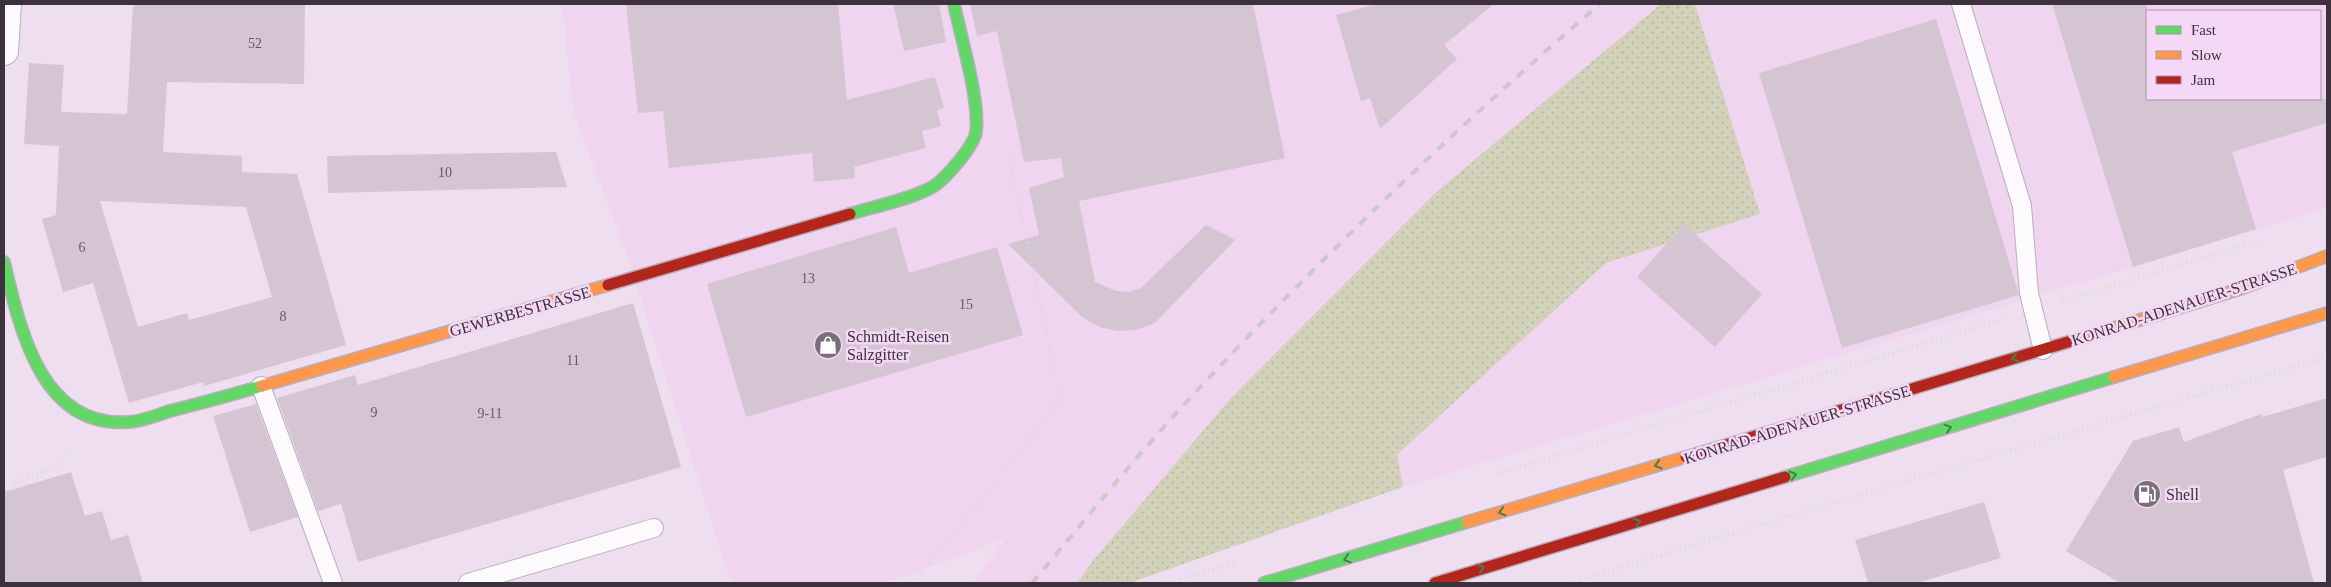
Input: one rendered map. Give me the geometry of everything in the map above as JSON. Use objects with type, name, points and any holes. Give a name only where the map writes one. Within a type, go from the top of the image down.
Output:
[{"type":"street","points":[[4,50],[7,4]]},
{"type":"street","name":"GEWERBESTRASSE","points":[[4,262],[31,352],[49,386],[69,407],[93,420],[130,422],[666,269],[900,199],[934,186],[958,164],[976,134],[975,103],[954,4]]},
{"type":"street","name":"KONRAD-ADENAUER-STRASSE","points":[[1264,583],[2043,350],[2234,290],[2327,256]]},
{"type":"street","points":[[1435,583],[2327,313]]},
{"type":"lane","points":[[1961,4],[2022,206],[2028,293],[2043,350]]},
{"type":"lane","points":[[261,386],[334,583]]},
{"type":"lane","points":[[468,583],[654,528]]},
{"type":"path","points":[[914,583],[1061,399],[1006,143]]},
{"type":"path","points":[[1494,475],[2270,238]]},
{"type":"path","points":[[1570,583],[1826,505],[2327,357]]},
{"type":"path","points":[[14,484],[57,466],[93,420]]},
{"type":"path","points":[[1165,583],[1236,562]]},
{"type":"shaded area","points":[[562,4],[1661,4],[1435,193],[1230,399],[1092,562],[1077,583],[972,583],[1007,538],[886,583],[731,583],[627,255],[573,110]]},
{"type":"shaded area","points":[[1695,4],[2327,4],[2327,208],[1403,487],[1397,456],[1606,263],[1760,214]]},
{"type":"green space","points":[[1661,4],[1695,4],[1760,214],[1606,263],[1397,455],[1403,487],[1129,583],[1077,583],[1092,562],[1230,399],[1435,193]]},
{"type":"building","points":[[133,4],[305,4],[304,84],[167,82],[163,152],[242,156],[242,172],[297,174],[346,345],[204,386],[203,382],[129,403],[93,283],[63,292],[42,219],[56,215],[59,146],[24,144],[29,63],[64,65],[61,112],[127,114]],"holes":[[[100,201],[246,207],[272,297],[189,320],[187,313],[138,327]]]},
{"type":"building","points":[[626,4],[838,4],[847,100],[935,77],[944,108],[937,110],[941,126],[922,131],[926,148],[854,167],[855,178],[814,182],[812,153],[669,168],[663,111],[638,113]]},
{"type":"building","points":[[893,4],[939,4],[946,42],[904,51]]},
{"type":"building","points":[[970,4],[1253,4],[1285,158],[1079,201],[1095,282],[1116,291],[1129,292],[1141,288],[1206,225],[1235,240],[1155,323],[1136,330],[1118,331],[1103,328],[1090,322],[1080,315],[1008,244],[1039,235],[1029,188],[1064,177],[1061,158],[1024,162],[997,31],[977,36]]},
{"type":"building","points":[[1376,4],[1494,4],[1444,45],[1457,59],[1380,129],[1370,98],[1361,101],[1336,15]]},
{"type":"building","points":[[2052,4],[2147,4],[2146,100],[2327,99],[2327,123],[2232,152],[2256,229],[2133,267]]},
{"type":"building","points":[[1936,19],[2019,295],[1842,348],[1759,73]]},
{"type":"building","points":[[556,152],[567,187],[328,193],[327,156]]},
{"type":"building","points":[[1684,224],[1762,294],[1715,347],[1637,277]]},
{"type":"building","points":[[896,227],[909,273],[997,247],[1023,335],[746,417],[707,284]]},
{"type":"building","points":[[633,303],[681,467],[358,562],[341,504],[318,511],[277,398],[355,375],[358,385]]},
{"type":"building","points":[[2327,398],[2327,457],[2283,470],[2314,583],[2120,583],[2066,551],[2133,441],[2179,427],[2184,442],[2261,414],[2262,417]]},
{"type":"building","points":[[256,404],[298,517],[250,532],[213,416]]},
{"type":"building","points":[[71,472],[85,516],[102,511],[111,540],[128,535],[143,583],[4,583],[4,492]]},
{"type":"building","points":[[1984,502],[2001,558],[1917,583],[1868,583],[1855,540]]},
{"type":"railway","points":[[1032,583],[1161,430],[1332,251],[1491,100],[1600,4]]},
{"type":"traffic: fast","points":[[850,214],[905,198],[934,186],[959,161],[974,138],[976,119],[973,86],[954,4]]},
{"type":"traffic: fast","points":[[4,262],[27,344],[40,370],[55,392],[75,409],[99,420],[129,422],[262,386]]},
{"type":"traffic: fast","points":[[1785,477],[2114,377]]},
{"type":"traffic: fast","points":[[1264,583],[1467,522]]},
{"type":"traffic: slow","points":[[2078,339],[2243,288],[2327,256]]},
{"type":"traffic: slow","points":[[262,386],[608,285]]},
{"type":"traffic: slow","points":[[2114,377],[2327,313]]},
{"type":"traffic: slow","points":[[1467,522],[1686,457]]},
{"type":"traffic: jam","points":[[608,285],[850,214]]},
{"type":"traffic: jam","points":[[1686,457],[2078,339]]},
{"type":"traffic: jam","points":[[1435,583],[1785,477]]},
{"type":"place","name":"Schmidt-Reisen Salzgitter","points":[[828,345]]},
{"type":"place","name":"Shell","points":[[2147,494]]}]
